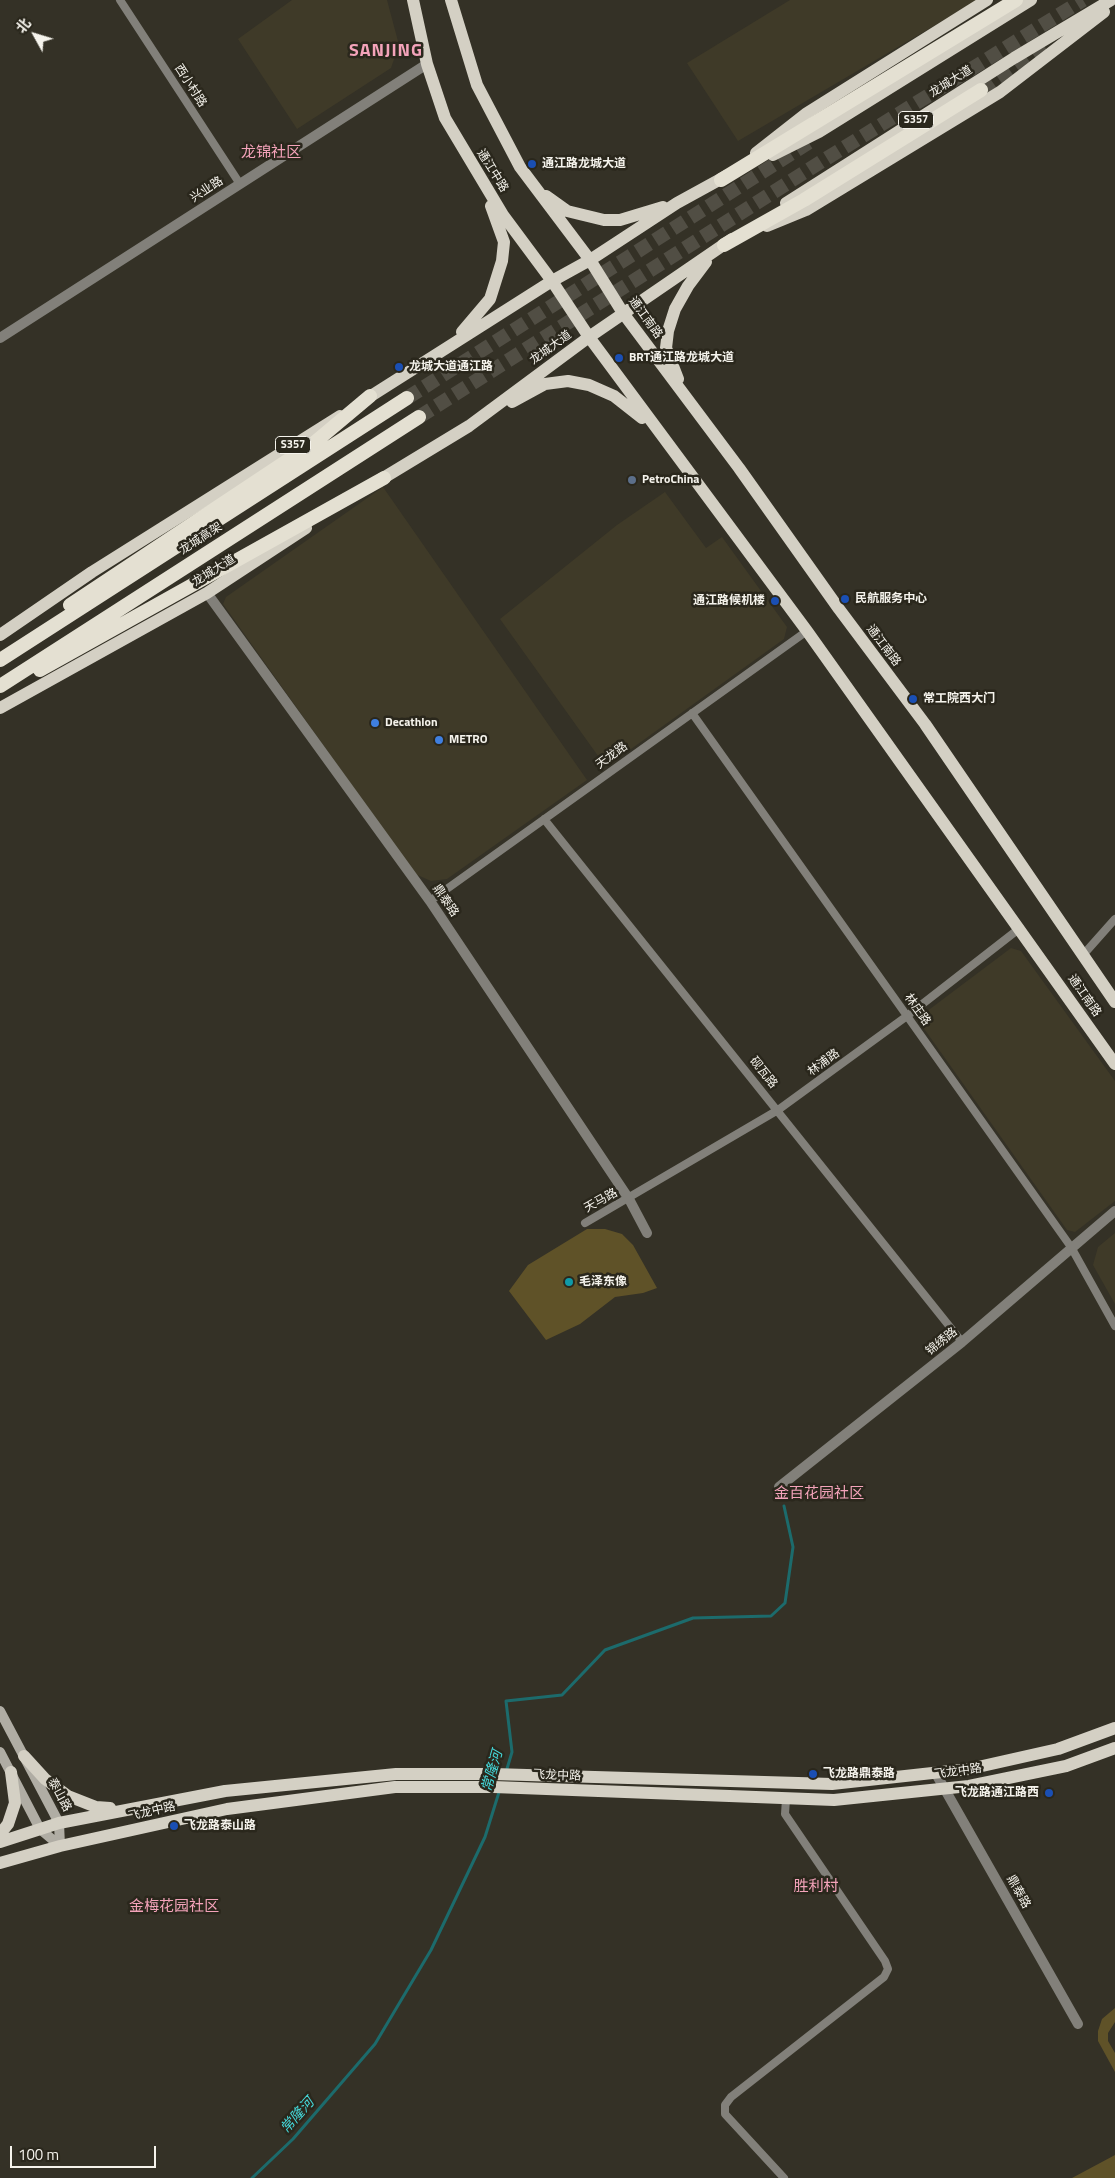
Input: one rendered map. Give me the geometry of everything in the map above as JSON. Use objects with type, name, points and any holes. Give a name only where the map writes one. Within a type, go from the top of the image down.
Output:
[{"type":"highway","points":[[721,180],[1016,0]]},
{"type":"highway","points":[[724,245],[804,200],[981,90]]},
{"type":"highway","points":[[0,655],[87,593],[314,444],[370,396]]},
{"type":"highway","name":"龙城高架","points":[[0,660],[406,398]]},
{"type":"highway","name":"龙城高架","points":[[0,686],[419,417]]},
{"type":"highway","points":[[0,692],[384,478]]},
{"type":"main road","name":"通江中路","points":[[413,0],[427,64],[445,118],[473,168],[503,215],[552,281],[589,337]]},
{"type":"main road","name":"通江中路","points":[[451,0],[477,85],[488,111],[520,167],[590,260]]},
{"type":"main road","points":[[721,180],[807,113],[987,0]]},
{"type":"main road","name":"S357","points":[[0,635],[92,572],[450,344],[552,281],[590,260],[678,203],[819,132],[1031,0]]},
{"type":"main road","name":"龙城大道","points":[[0,708],[207,592],[468,426],[589,337],[724,245],[990,73],[1111,0]]},
{"type":"main road","points":[[724,245],[806,210],[1000,92],[1115,4]]},
{"type":"main road","points":[[450,344],[490,299],[502,261],[504,242],[473,168]]},
{"type":"main road","points":[[531,182],[566,211],[604,220],[620,220],[678,203]]},
{"type":"main road","points":[[700,416],[678,378],[666,348],[668,331],[675,309],[688,286],[710,255]]},
{"type":"main road","name":"通江南路","points":[[590,260],[623,313],[925,724],[1115,1002]]},
{"type":"main road","name":"通江南路","points":[[589,337],[807,631],[1115,1064]]},
{"type":"main road","points":[[468,426],[545,384],[568,381],[589,385],[614,396],[632,408],[671,446]]},
{"type":"main road","name":"泰山路","points":[[0,1711],[59,1823],[60,1846]]},
{"type":"main road","name":"飞龙中路","points":[[0,1842],[59,1823],[225,1791],[377,1776],[499,1774],[832,1784],[969,1769],[1058,1750],[1115,1728]]},
{"type":"main road","name":"飞龙中路","points":[[0,1863],[60,1846],[226,1809],[395,1787],[494,1787],[834,1800],[946,1789],[1066,1766],[1115,1748]]},
{"type":"main road","points":[[0,1752],[40,1829],[60,1846]]},
{"type":"main road","points":[[24,1756],[45,1779],[68,1796],[96,1808],[133,1809]]},
{"type":"main road","points":[[0,1834],[8,1824],[15,1803],[11,1772]]},
{"type":"street","name":"西小村路","points":[[120,0],[240,184]]},
{"type":"street","name":"兴业路","points":[[0,338],[427,64]]},
{"type":"street","name":"鼎泰路","points":[[207,592],[430,901],[629,1199],[647,1233]]},
{"type":"street","name":"天龙路","points":[[430,901],[807,631]]},
{"type":"street","name":"林庄路","points":[[692,713],[1071,1247],[1115,1326]]},
{"type":"street","name":"砚瓦路","points":[[544,819],[962,1342]]},
{"type":"street","points":[[1083,956],[1115,919]]},
{"type":"street","name":"林浦路","points":[[629,1199],[778,1110],[907,1016],[1020,928]]},
{"type":"street","name":"天马路","points":[[585,1223],[629,1199]]},
{"type":"street","name":"锦绣路","points":[[779,1487],[962,1342],[1115,1211]]},
{"type":"street","name":"鼎泰路","points":[[936,1772],[1078,2024]]},
{"type":"street","points":[[784,2178],[726,2114],[725,2105],[731,2096],[884,1977],[888,1969],[885,1961],[785,1814],[786,1798]]},
{"type":"shaded area","points":[[292,0],[387,0],[399,45],[391,68],[297,129],[238,39]]},
{"type":"shaded area","points":[[790,0],[978,0],[738,141],[687,63]]},
{"type":"shaded area","points":[[383,487],[587,780],[447,879],[431,881],[415,874],[223,604],[226,597]]},
{"type":"shaded area","points":[[665,492],[706,548],[722,537],[787,627],[784,639],[606,767],[500,619],[617,525]]},
{"type":"shaded area","points":[[1011,948],[1021,951],[1115,1081],[1115,1201],[1075,1232],[1067,1230],[920,1023],[922,1015]]},
{"type":"shaded area","points":[[587,1229],[605,1229],[622,1234],[633,1245],[657,1288],[643,1293],[615,1297],[580,1324],[546,1340],[509,1291],[528,1265]]},
{"type":"shaded area","points":[[1115,1233],[1115,1304],[1093,1265],[1098,1247]]},
{"type":"shaded area","points":[[1115,2008],[1115,2022],[1108,2033],[1108,2041],[1115,2053],[1115,2072],[1098,2041],[1098,2031],[1102,2019]]},
{"type":"shaded area","points":[[1115,2155],[1115,2178],[1072,2178]]},
{"type":"waterway","name":"常隆河","points":[[506,1772],[512,1752],[506,1701],[562,1695],[605,1650],[693,1618],[771,1616],[785,1603],[793,1547],[784,1506]]},
{"type":"waterway","name":"常隆河","points":[[252,2178],[293,2139],[375,2044],[431,1950],[485,1837],[500,1789]]},
{"type":"tunnel","points":[[419,417],[824,160],[1083,0]]},
{"type":"tunnel","points":[[981,90],[1048,43]]},
{"type":"tunnel","points":[[407,398],[811,141]]},
{"type":"place","name":"通江路龙城大道","points":[[532,164]]},
{"type":"place","name":"BRT通江路龙城大道","points":[[619,358]]},
{"type":"place","name":"龙城大道通江路","points":[[399,367]]},
{"type":"place","name":"PetroChina","points":[[632,480]]},
{"type":"place","name":"民航服务中心","points":[[845,599]]},
{"type":"place","name":"通江路候机楼","points":[[775,601]]},
{"type":"place","name":"常工院西大门","points":[[913,699]]},
{"type":"place","name":"Decathlon","points":[[375,723]]},
{"type":"place","name":"METRO","points":[[439,740]]},
{"type":"place","name":"毛泽东像","points":[[569,1282]]},
{"type":"place","name":"飞龙路鼎泰路","points":[[813,1774]]},
{"type":"place","name":"飞龙路通江路西","points":[[1049,1793]]},
{"type":"place","name":"飞龙路泰山路","points":[[174,1826]]},
{"type":"district","name":"SANJING","points":[[386,52]]},
{"type":"district","name":"龙锦社区","points":[[271,153]]},
{"type":"district","name":"金百花园社区","points":[[819,1494]]},
{"type":"district","name":"胜利村","points":[[816,1887]]},
{"type":"district","name":"金梅花园社区","points":[[174,1907]]}]
